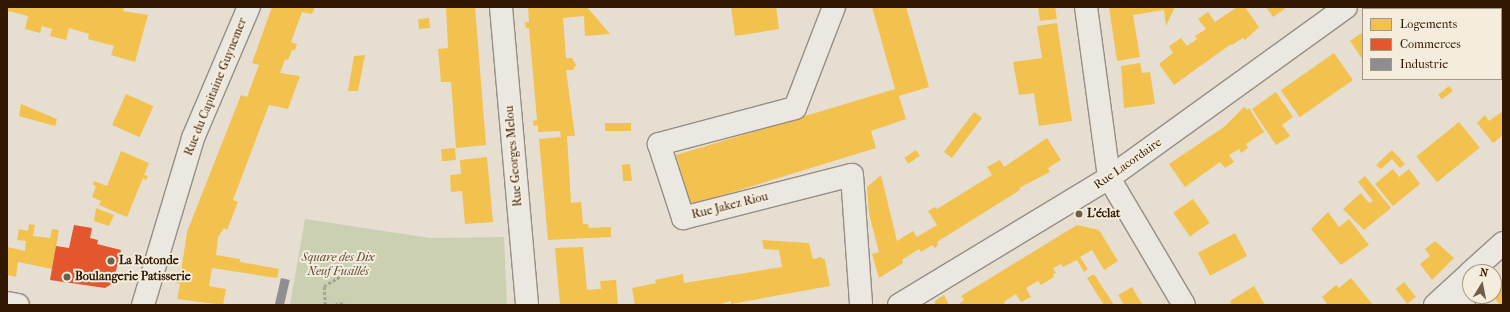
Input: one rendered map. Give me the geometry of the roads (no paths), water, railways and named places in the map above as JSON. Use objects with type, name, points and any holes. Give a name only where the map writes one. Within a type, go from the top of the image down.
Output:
[{"type":"street","name":"Rue du Capitaine Guynemer","points":[[143,305],[193,138],[249,7]]},
{"type":"street","name":"Rue Georges Melou","points":[[501,7],[527,305]]},
{"type":"street","name":"Rue Jakez Riou","points":[[834,7],[795,108],[659,144],[683,218],[852,175],[861,305]]},
{"type":"street","points":[[1086,7],[1109,178],[1184,305]]},
{"type":"street","name":"Rue Lacordaire","points":[[899,305],[1109,178],[1346,7]]},
{"type":"street","points":[[1480,264],[1503,243]]},
{"type":"street","points":[[1434,305],[1458,298]]},
{"type":"street","points":[[7,303],[18,305]]},
{"type":"place","name":"L'éclat","points":[[1079,214]]},
{"type":"place","name":"La Rotonde","points":[[111,261]]},
{"type":"place","name":"Boulangerie Patisserie","points":[[67,277]]},
{"type":"park label","name":"Square des Dix Neuf Fusillés","points":[[338,265]]}]
